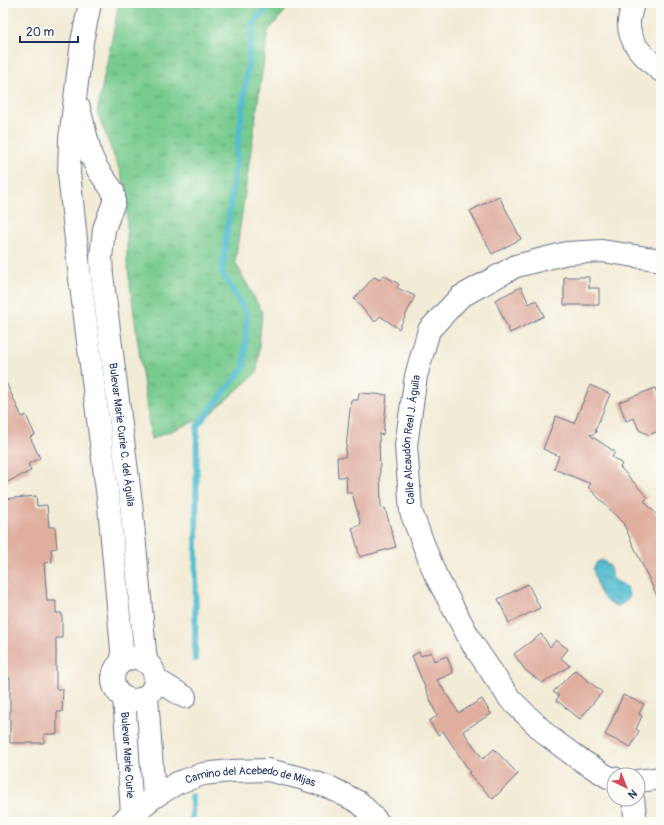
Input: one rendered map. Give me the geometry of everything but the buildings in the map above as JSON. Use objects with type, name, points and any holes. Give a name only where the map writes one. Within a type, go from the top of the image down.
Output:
[{"type":"street","name":"Bulevar Marie Curie C. del Águila","points":[[90,3],[82,42],[69,146],[68,173],[80,278],[110,506],[123,661]]},
{"type":"street","points":[[634,3],[629,22],[632,40],[644,56],[661,72]]},
{"type":"street","name":"Bulevar Marie Curie C. del Águila","points":[[76,95],[91,156],[98,170],[113,191],[114,196],[112,210],[104,229],[101,258],[102,275],[131,503],[149,679]]},
{"type":"street","points":[[109,185],[99,180],[86,180],[79,184],[72,204],[77,215],[91,220],[104,216],[112,210]]},
{"type":"street","name":"Calle Alcaudón Real J. Águila","points":[[606,776],[576,757],[548,736],[510,698],[472,643],[435,574],[411,512],[406,445],[416,376],[429,330],[460,297],[516,266],[567,253],[602,251],[661,260]]},
{"type":"street","points":[[123,661],[137,658],[149,679],[185,696]]},
{"type":"street","name":"Bulevar Marie Curie","points":[[123,661],[114,672],[113,680],[114,686],[124,697],[135,700],[149,679]]},
{"type":"street","name":"Bulevar Marie Curie","points":[[149,679],[154,797]]},
{"type":"street","name":"Bulevar Marie Curie","points":[[124,697],[127,818]]},
{"type":"street","name":"Camino del Acebedo de Mijas","points":[[127,818],[154,797],[177,783],[203,774],[231,771],[268,770],[301,778],[331,788],[360,803],[378,822]]},
{"type":"street","points":[[646,780],[661,778]]},
{"type":"street","points":[[634,807],[636,822]]},
{"type":"green space","points":[[119,3],[292,3],[268,31],[235,262],[262,312],[257,372],[208,416],[151,439],[127,262],[127,190],[97,112]]},
{"type":"water","points":[[602,560],[610,566],[611,576],[627,588],[629,597],[624,603],[617,606],[607,602],[599,591],[593,569],[597,562]]},
{"type":"waterway","points":[[195,659],[197,426],[244,367],[247,315],[222,272],[253,23],[271,3]]},
{"type":"waterway","points":[[192,796],[192,822]]}]
